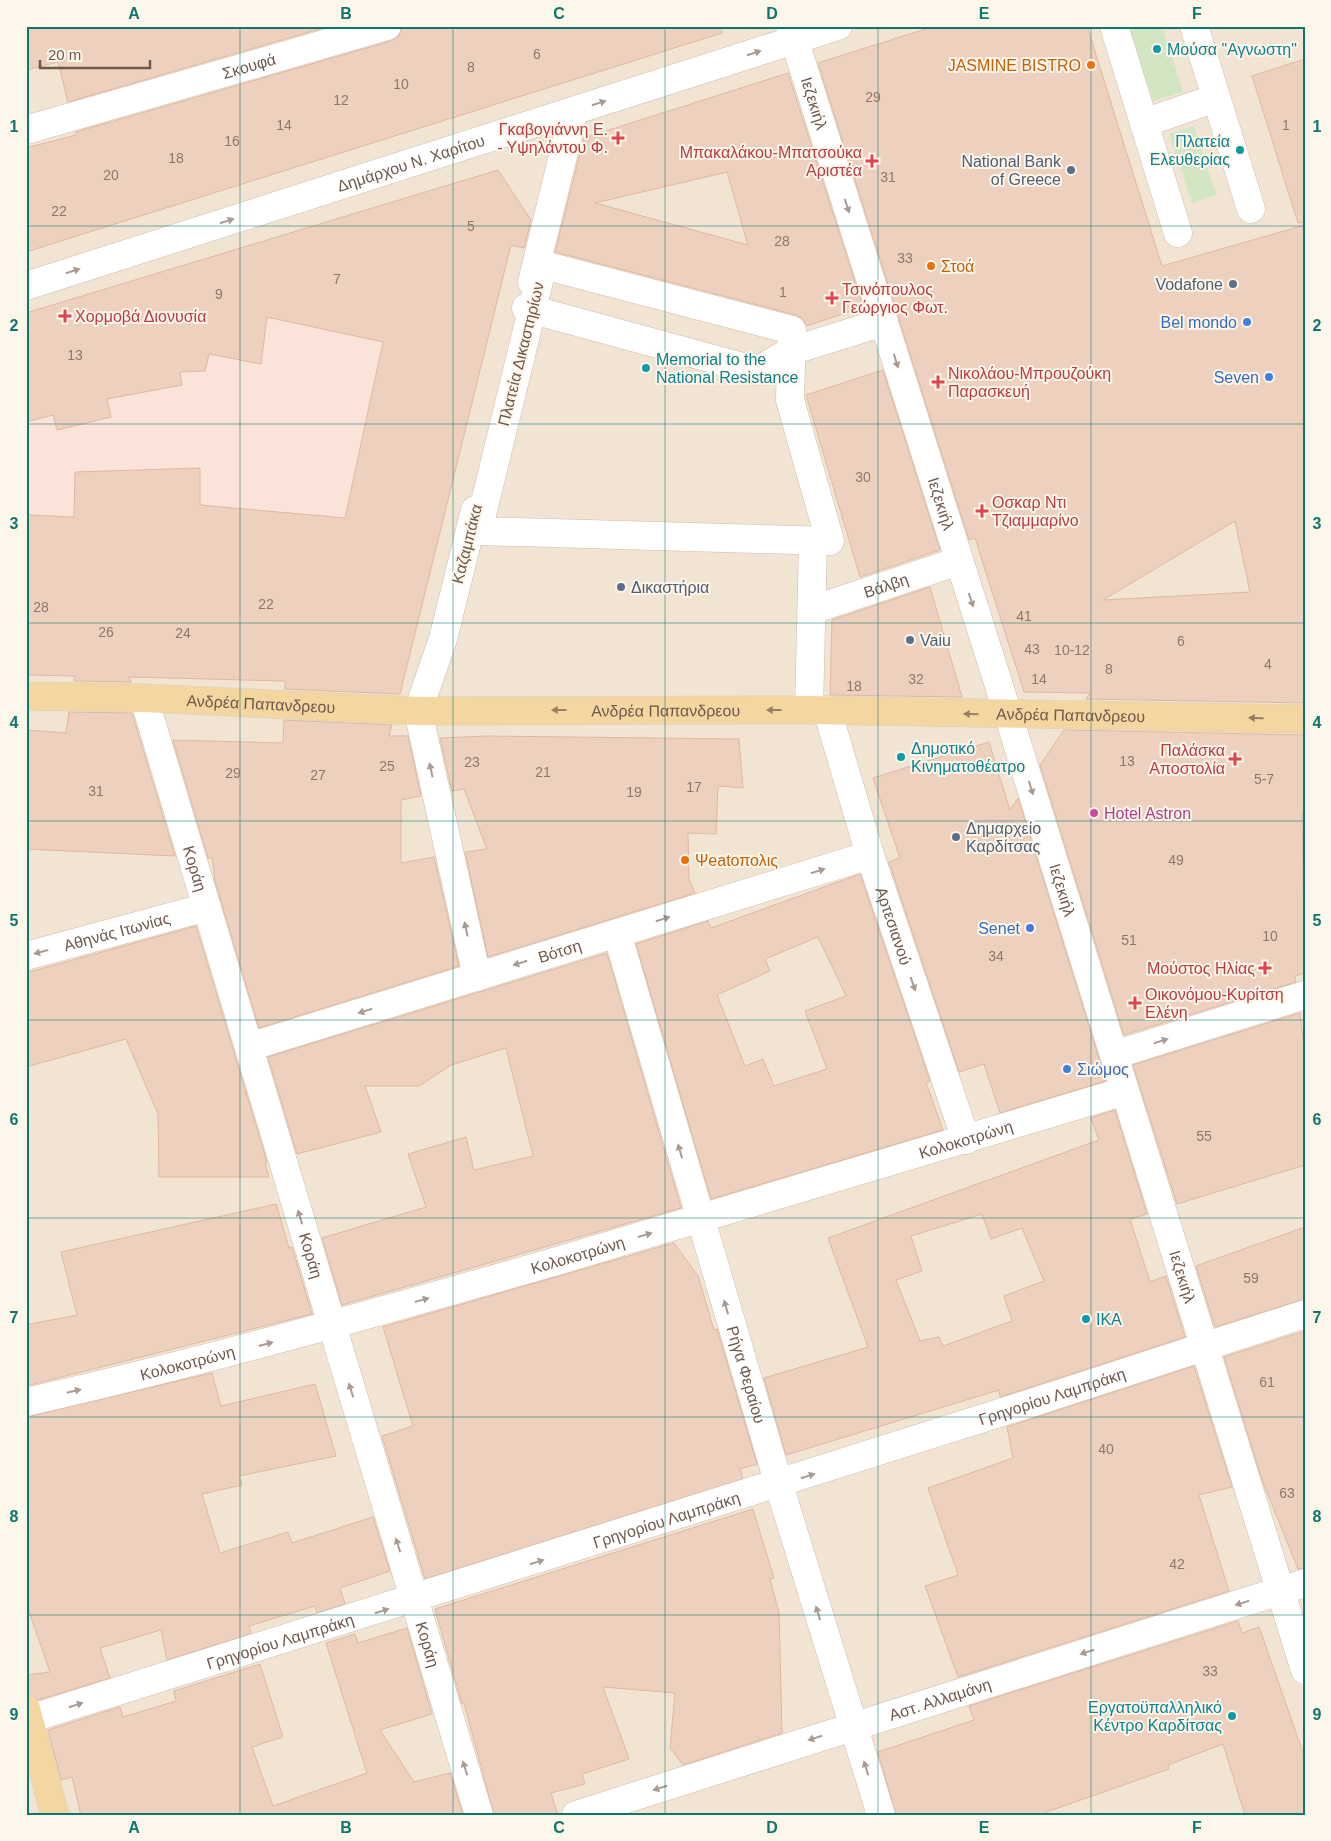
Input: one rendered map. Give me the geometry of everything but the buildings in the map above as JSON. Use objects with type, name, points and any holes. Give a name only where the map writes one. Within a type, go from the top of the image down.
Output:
[{"type":"main road","name":"Ανδρέα Παπανδρεου","points":[[26,696],[144,698],[418,711],[818,710],[1305,719]]},
{"type":"main road","points":[[27,1716],[54,1815]]},
{"type":"street","name":"Σκουφά","points":[[26,130],[387,26]]},
{"type":"street","name":"Δημάρχου Ν. Χαρίτου","points":[[26,286],[574,111],[792,33],[838,26]]},
{"type":"street","points":[[1114,26],[1178,233]]},
{"type":"street","points":[[1194,26],[1250,209]]},
{"type":"street","name":"Ιεζεκιήλ","points":[[792,33],[1008,714],[1204,1347],[1293,1587],[1305,1670]]},
{"type":"street","points":[[1144,124],[1216,98]]},
{"type":"street","name":"Καζαμπάκα","points":[[418,711],[443,639],[529,309],[574,111]]},
{"type":"street","name":"Πλατεία Δικαστηρίων","points":[[543,265],[792,330],[790,400],[830,542],[478,532],[529,309],[543,265]]},
{"type":"street","points":[[529,309],[757,371],[791,351],[884,322]]},
{"type":"street","name":"Αρτεσιανού","points":[[813,541],[812,610],[818,710],[870,855],[966,1140]]},
{"type":"street","name":"Βάλβη","points":[[812,610],[959,561]]},
{"type":"street","name":"Κοράη","points":[[144,698],[479,1815]]},
{"type":"street","points":[[418,711],[476,977]]},
{"type":"street","name":"Βότση","points":[[249,1047],[870,855]]},
{"type":"street","name":"Αθηνάς Ιτωνίας","points":[[26,956],[207,908]]},
{"type":"street","name":"Ρήγα Φεραίου","points":[[617,934],[779,1485],[881,1815]]},
{"type":"street","points":[[1114,1055],[1305,995]]},
{"type":"street","name":"Κολοκοτρώνη","points":[[26,1402],[239,1351],[332,1326],[700,1219],[1125,1091]]},
{"type":"street","name":"Γρηγορίου Λαμπράκη","points":[[27,1716],[414,1601],[1305,1314]]},
{"type":"street","name":"Αστ. Αλλαμάνη","points":[[576,1815],[1293,1587]]},
{"type":"shaded area","points":[[26,26],[1305,26],[1305,1815],[26,1815]]},
{"type":"shaded area","points":[[498,170],[521,205],[403,683],[26,675],[26,313]]},
{"type":"green space","points":[[1129,26],[1162,26],[1183,92],[1153,101]]},
{"type":"green space","points":[[1194,126],[1216,195],[1192,203],[1169,134]]},
{"type":"place","name":"Μούσα \"Αγνωστη\"","points":[[1157,49]]},
{"type":"place","name":"JASMINE BISTRO","points":[[1091,65]]},
{"type":"place","name":"Γκαβογιάννη Ε. - Υψηλάντου Φ.","points":[[618,138]]},
{"type":"place","name":"Πλατεία Ελευθερίας","points":[[1240,150]]},
{"type":"place","name":"Μπακαλάκου-Μπατσούκα Αριστέα","points":[[872,161]]},
{"type":"place","name":"National Bank of Greece","points":[[1071,170]]},
{"type":"place","name":"Στοά","points":[[931,266]]},
{"type":"place","name":"Vodafone","points":[[1233,284]]},
{"type":"place","name":"Τσινόπουλος Γεώργιος Φωτ.","points":[[832,298]]},
{"type":"place","name":"Χορμοβά Διονυσία","points":[[65,316]]},
{"type":"place","name":"Bel mondo","points":[[1247,322]]},
{"type":"place","name":"Memorial to the National Resistance","points":[[646,368]]},
{"type":"place","name":"Seven","points":[[1269,377]]},
{"type":"place","name":"Νικολάου-Μπρουζούκη Παρασκευή","points":[[938,382]]},
{"type":"place","name":"Οσκαρ Ντι Τζιαμμαρίνο","points":[[982,511]]},
{"type":"place","name":"Δικαστήρια","points":[[621,587]]},
{"type":"place","name":"Vaiu","points":[[910,640]]},
{"type":"place","name":"Δημοτικό Κινηματοθέατρο","points":[[901,757]]},
{"type":"place","name":"Παλάσκα Αποστολία","points":[[1235,759]]},
{"type":"place","name":"Hotel Astron","points":[[1094,813]]},
{"type":"place","name":"Δημαρχείο Καρδίτσας","points":[[956,837]]},
{"type":"place","name":"Ψeatοπολις","points":[[685,860]]},
{"type":"place","name":"Senet","points":[[1030,928]]},
{"type":"place","name":"Μούστος Ηλίας","points":[[1265,968]]},
{"type":"place","name":"Οικονόμου-Κυρίτση Ελένη","points":[[1135,1003]]},
{"type":"place","name":"Σιώμος","points":[[1067,1069]]},
{"type":"place","name":"ΙΚΑ","points":[[1086,1319]]},
{"type":"place","name":"Εργατοϋπαλληλικό Κέντρο Καρδίτσας","points":[[1232,1716]]}]
